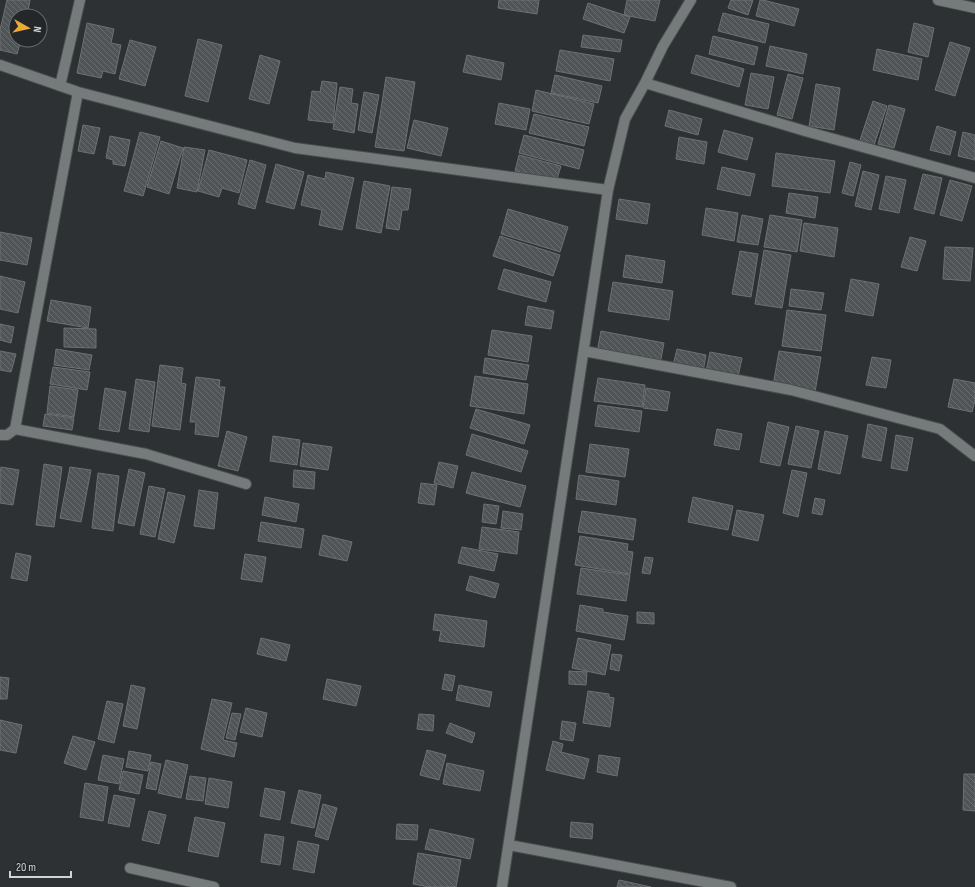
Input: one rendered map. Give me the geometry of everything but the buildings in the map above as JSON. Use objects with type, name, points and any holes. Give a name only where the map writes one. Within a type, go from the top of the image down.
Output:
[{"type":"street","points":[[60,86],[80,0]]},
{"type":"street","points":[[502,887],[608,190],[624,119],[645,84],[663,46],[691,0]]},
{"type":"street","points":[[938,0],[975,8]]},
{"type":"street","points":[[0,65],[78,92],[295,148],[608,190]]},
{"type":"street","points":[[645,84],[975,178]]},
{"type":"street","points":[[16,429],[25,372],[78,92]]},
{"type":"street","points":[[584,351],[792,390],[940,429],[975,456]]},
{"type":"street","points":[[0,435],[7,435],[16,429],[146,454],[246,484]]},
{"type":"street","points":[[509,845],[731,887]]},
{"type":"street","points":[[130,868],[214,887]]}]
